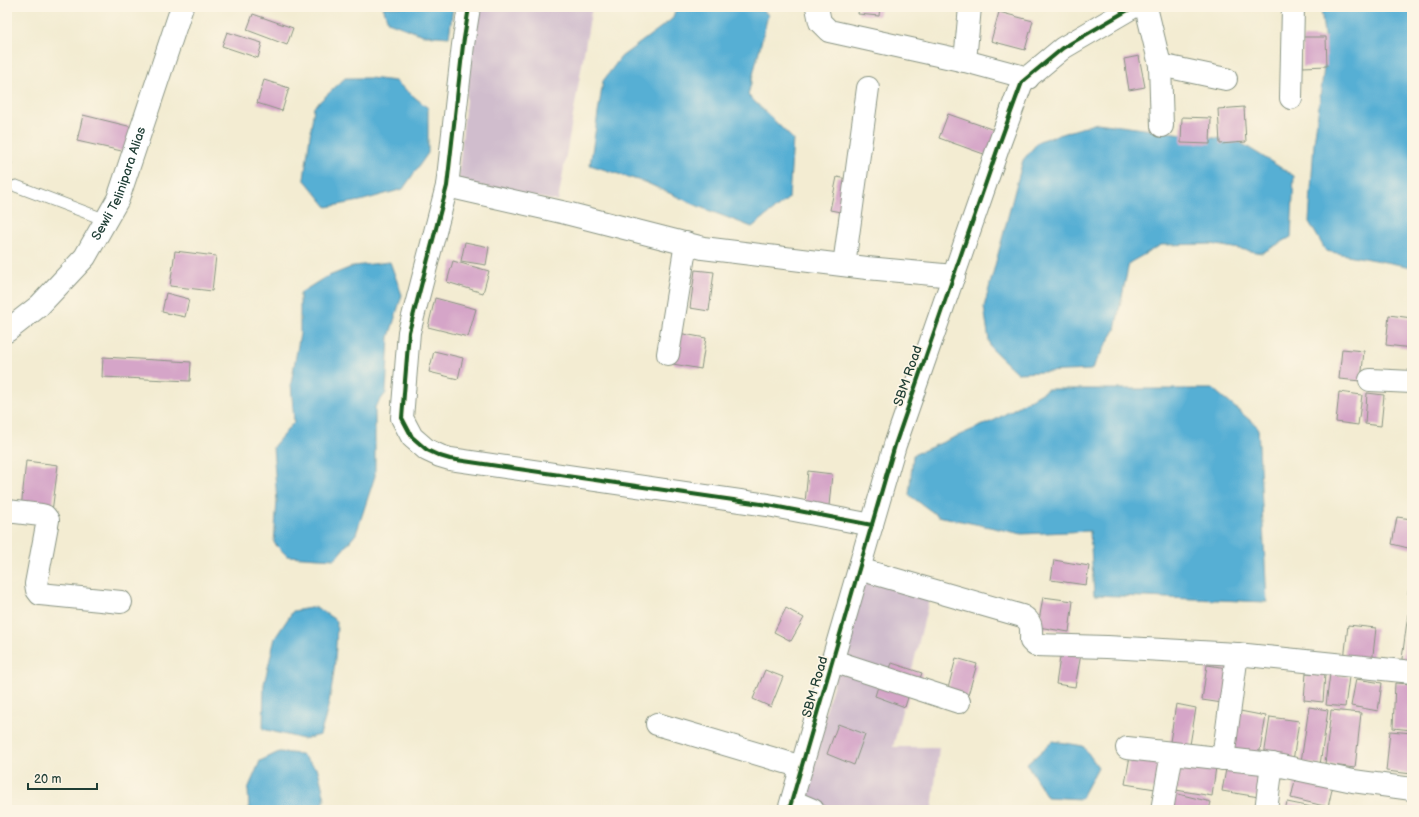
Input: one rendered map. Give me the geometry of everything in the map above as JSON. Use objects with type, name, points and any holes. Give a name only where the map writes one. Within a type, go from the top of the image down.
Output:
[{"type":"street","name":"Sewli Telinipara Alias","points":[[7,331],[16,313],[39,306],[85,257],[118,199],[182,7]]},
{"type":"street","points":[[469,7],[447,186],[409,332],[402,418],[412,437],[427,450],[450,459],[768,505],[872,525]]},
{"type":"street","points":[[817,7],[820,22],[830,31],[965,60],[1028,78]]},
{"type":"street","points":[[965,60],[970,7]]},
{"type":"street","name":"SBM Road","points":[[791,805],[895,445],[1022,82],[1062,48],[1133,7]]},
{"type":"street","points":[[1146,7],[1160,65],[1162,126]]},
{"type":"street","points":[[1291,98],[1293,7]]},
{"type":"street","points":[[1160,65],[1226,79]]},
{"type":"street","points":[[844,265],[868,88]]},
{"type":"street","points":[[447,186],[566,213],[703,248],[844,265],[954,276]]},
{"type":"street","points":[[668,354],[686,243]]},
{"type":"street","points":[[1370,380],[1412,382]]},
{"type":"street","points":[[7,511],[46,516],[48,520],[36,584],[37,590],[40,594],[121,602]]},
{"type":"street","points":[[859,569],[1022,616],[1030,622],[1031,641],[1035,645],[1107,647],[1237,654],[1412,672]]},
{"type":"street","points":[[1222,759],[1237,654]]},
{"type":"street","points":[[833,661],[958,702]]},
{"type":"street","points":[[657,724],[802,767]]},
{"type":"street","points":[[1127,748],[1272,764],[1353,781],[1412,789]]},
{"type":"street","points":[[1162,810],[1172,753]]},
{"type":"street","points":[[1266,810],[1272,764]]},
{"type":"street","points":[[791,805],[813,810]]},
{"type":"lane","points":[[16,186],[106,220]]},
{"type":"shaded area","points":[[475,7],[592,7],[558,201],[458,182]]},
{"type":"shaded area","points":[[868,566],[932,588],[893,747],[939,747],[932,810],[797,810]]},
{"type":"water","points":[[383,7],[453,7],[449,37],[423,35],[388,22]]},
{"type":"water","points":[[677,7],[761,7],[768,15],[748,95],[793,139],[789,198],[752,227],[700,207],[647,183],[590,165],[603,81],[621,57],[672,19]]},
{"type":"water","points":[[1321,7],[1412,7],[1412,267],[1326,251],[1309,222],[1314,143],[1326,53]]},
{"type":"water","points":[[345,78],[370,78],[395,81],[428,108],[428,153],[403,189],[360,201],[327,207],[304,179],[314,107]]},
{"type":"water","points":[[1097,123],[1238,141],[1294,176],[1291,237],[1262,253],[1211,244],[1161,245],[1129,263],[1115,330],[1091,370],[1017,373],[990,347],[984,307],[1023,160],[1039,141]]},
{"type":"water","points":[[390,262],[402,295],[389,337],[386,393],[375,407],[375,476],[356,534],[335,559],[287,556],[274,543],[277,501],[273,447],[294,422],[291,383],[300,334],[300,293],[324,278],[354,266]]},
{"type":"water","points":[[1048,389],[1213,389],[1258,427],[1267,602],[1094,595],[1090,531],[1022,534],[938,516],[909,495],[913,455],[995,420]]},
{"type":"water","points":[[316,607],[337,621],[336,650],[331,693],[320,735],[303,739],[263,729],[264,684],[275,638],[293,611]]},
{"type":"water","points":[[1053,741],[1083,746],[1098,767],[1081,799],[1047,797],[1027,764]]},
{"type":"water","points":[[279,752],[301,754],[318,770],[325,799],[320,810],[249,809],[248,789],[260,761]]},
{"type":"building","points":[[859,7],[880,7],[879,16],[858,14]]},
{"type":"building","points":[[999,12],[1033,21],[1025,50],[991,41]]},
{"type":"building","points":[[253,14],[293,28],[287,45],[247,30]]},
{"type":"building","points":[[227,32],[262,43],[258,58],[222,46]]},
{"type":"building","points":[[1303,37],[1326,37],[1327,66],[1303,67]]},
{"type":"building","points":[[1139,56],[1145,87],[1129,90],[1124,59]]},
{"type":"building","points":[[264,80],[289,88],[282,111],[257,103]]},
{"type":"building","points":[[1244,107],[1246,142],[1220,144],[1218,109]]},
{"type":"building","points":[[948,114],[1000,132],[992,157],[939,138]]},
{"type":"building","points":[[83,115],[132,127],[126,152],[77,141]]},
{"type":"building","points":[[1182,117],[1211,118],[1210,144],[1181,143]]},
{"type":"building","points":[[7,162],[12,163],[7,178]]},
{"type":"building","points":[[837,177],[852,180],[846,213],[830,210]]},
{"type":"building","points":[[465,242],[489,247],[486,265],[461,261]]},
{"type":"building","points":[[175,251],[216,256],[212,291],[170,286]]},
{"type":"building","points":[[453,261],[489,271],[483,293],[447,282]]},
{"type":"building","points":[[695,270],[714,272],[709,311],[690,308]]},
{"type":"building","points":[[166,293],[189,299],[185,317],[162,312]]},
{"type":"building","points":[[435,298],[476,309],[468,337],[428,327]]},
{"type":"building","points":[[1389,315],[1412,318],[1412,348],[1386,345]]},
{"type":"building","points":[[678,333],[706,338],[701,369],[673,364]]},
{"type":"building","points":[[1342,349],[1364,351],[1361,381],[1339,379]]},
{"type":"building","points":[[434,351],[463,358],[458,379],[429,372]]},
{"type":"building","points":[[103,357],[191,362],[190,381],[102,377]]},
{"type":"building","points":[[1339,392],[1362,395],[1358,425],[1336,422]]},
{"type":"building","points":[[1367,393],[1384,395],[1381,426],[1365,424]]},
{"type":"building","points":[[26,461],[58,465],[52,512],[21,509]]},
{"type":"building","points":[[808,471],[832,474],[829,506],[805,503]]},
{"type":"building","points":[[1397,517],[1412,519],[1412,549],[1392,544]]},
{"type":"building","points":[[1054,560],[1089,566],[1086,585],[1051,580]]},
{"type":"building","points":[[1411,569],[1412,594],[1408,594]]},
{"type":"building","points":[[1043,597],[1073,601],[1069,632],[1038,627]]},
{"type":"building","points":[[786,608],[804,618],[791,641],[774,632]]},
{"type":"building","points":[[1408,614],[1412,615],[1412,667],[1401,666]]},
{"type":"building","points":[[1348,625],[1376,628],[1372,664],[1344,660]]},
{"type":"building","points":[[1061,651],[1081,654],[1075,687],[1056,684]]},
{"type":"building","points":[[956,658],[977,664],[966,702],[946,696]]},
{"type":"building","points":[[892,663],[922,673],[917,686],[887,676]]},
{"type":"building","points":[[1207,665],[1234,669],[1229,704],[1202,700]]},
{"type":"building","points":[[765,670],[783,677],[771,707],[753,699]]},
{"type":"building","points":[[1306,673],[1325,674],[1323,702],[1304,700]]},
{"type":"building","points":[[1330,674],[1349,677],[1345,707],[1326,705]]},
{"type":"building","points":[[1356,679],[1382,683],[1378,711],[1351,706]]},
{"type":"building","points":[[880,680],[910,691],[905,707],[875,696]]},
{"type":"building","points":[[1395,683],[1412,684],[1412,730],[1393,728]]},
{"type":"building","points":[[1176,704],[1196,708],[1189,751],[1169,748]]},
{"type":"building","points":[[1309,707],[1328,710],[1320,765],[1301,762]]},
{"type":"building","points":[[1331,710],[1361,713],[1355,768],[1325,764]]},
{"type":"building","points":[[1240,711],[1266,716],[1259,756],[1233,751]]},
{"type":"building","points":[[1270,717],[1299,721],[1293,761],[1264,756]]},
{"type":"building","points":[[838,724],[865,734],[854,765],[827,754]]},
{"type":"building","points":[[1390,731],[1412,733],[1412,774],[1386,771]]},
{"type":"building","points":[[1130,756],[1166,762],[1161,790],[1125,784]]},
{"type":"building","points":[[1181,761],[1216,767],[1212,796],[1176,790]]},
{"type":"building","points":[[1227,764],[1269,771],[1265,798],[1222,791]]},
{"type":"building","points":[[1296,776],[1333,785],[1328,807],[1291,798]]},
{"type":"building","points":[[1174,793],[1211,802],[1209,810],[1170,810]]},
{"type":"building","points":[[1287,802],[1322,809],[1322,810],[1285,810]]},
{"type":"building","points":[[897,807],[911,809],[911,810],[897,810]]},
{"type":"cycle path","points":[[469,7],[463,45],[447,186],[409,332],[402,418],[412,437],[427,450],[450,459],[768,505],[872,525]]},
{"type":"cycle path","points":[[789,810],[895,445],[1022,82],[1063,48],[1133,7]]}]
